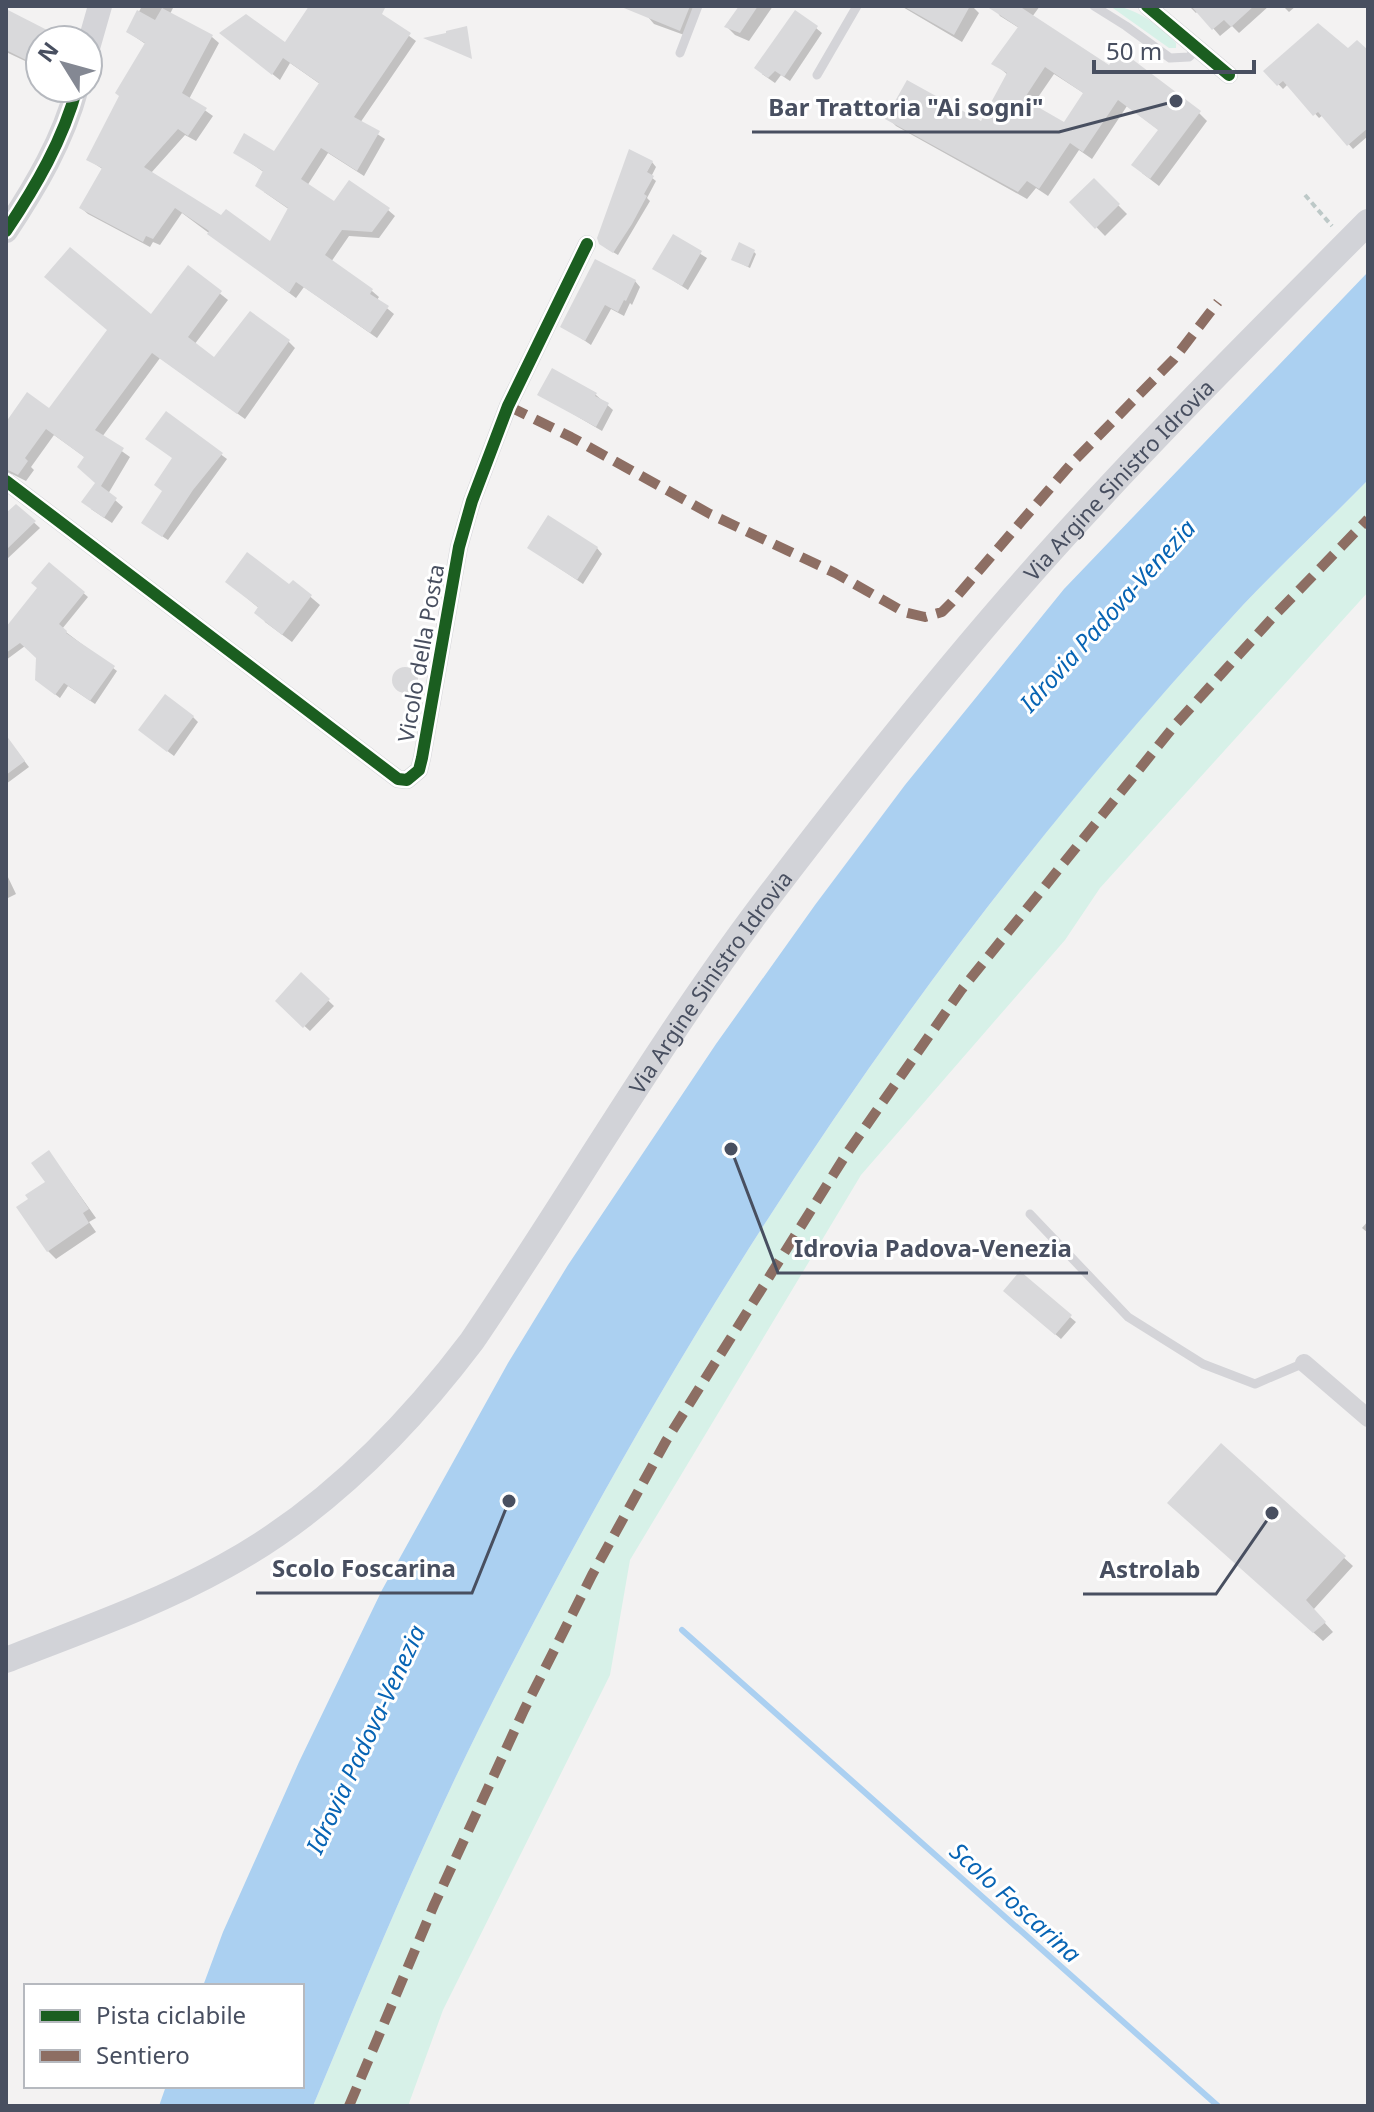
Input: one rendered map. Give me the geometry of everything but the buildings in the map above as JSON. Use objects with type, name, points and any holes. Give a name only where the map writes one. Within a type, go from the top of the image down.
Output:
[{"type":"main road","name":"Via Argine Sinistro Idrovia","points":[[6,1660],[174,1593],[227,1565],[314,1508],[387,1441],[445,1377],[472,1341],[685,1013],[863,776],[1055,546],[1174,418],[1368,222]]},
{"type":"street","points":[[1147,6],[1229,75]]},
{"type":"street","points":[[6,231],[44,170],[71,104]]},
{"type":"street","name":"Vicolo della Posta","points":[[6,481],[398,779],[407,780],[419,770],[422,758],[459,547],[472,501],[508,406],[587,244]]},
{"type":"street","points":[[1304,1363],[1368,1418]]},
{"type":"lane","points":[[680,53],[698,6]]},
{"type":"lane","points":[[817,75],[857,6]]},
{"type":"lane","points":[[1094,6],[1170,58],[1189,57],[1199,48]]},
{"type":"lane","points":[[1030,1214],[1128,1317],[1203,1364],[1255,1384],[1304,1363]]},
{"type":"path","points":[[1305,195],[1334,228]]},
{"type":"green space","points":[[1110,6],[1128,9],[1154,23],[1176,43],[1176,48],[1169,48]]},
{"type":"green space","points":[[1368,480],[1368,592],[1100,888],[1065,940],[861,1175],[630,1560],[610,1675],[443,2010],[408,2106],[313,2106],[435,1822],[538,1615],[663,1390],[799,1171],[947,960],[1078,793],[1243,605]]},
{"type":"water","points":[[1368,272],[1368,480],[1243,605],[1078,793],[947,960],[799,1171],[663,1390],[538,1615],[435,1822],[313,2106],[159,2106],[165,2088],[304,2088],[304,1984],[204,1984],[223,1932],[299,1762],[382,1590],[508,1363],[568,1265],[716,1044],[905,785],[1064,589]]},
{"type":"waterway","name":"Scolo Foscarina","points":[[682,1630],[1218,2106]]},
{"type":"marked path","points":[[508,406],[710,514],[835,573],[904,612],[925,617],[942,612],[951,603],[1071,464],[1174,359],[1218,302]]},
{"type":"marked path","points":[[349,2106],[434,1905],[524,1710],[592,1575],[666,1441],[847,1153],[962,989],[1175,725],[1368,519]]},
{"type":"cycle path","points":[[1147,6],[1229,75]]},
{"type":"cycle path","points":[[6,231],[48,162],[72,104]]},
{"type":"cycle path","points":[[6,481],[398,779],[407,780],[419,770],[422,758],[459,547],[472,501],[508,406],[587,244]]},
{"type":"place","name":"Bar Trattoria \"Ai sogni\"","points":[[1176,101]]},
{"type":"place","name":"Idrovia Padova-Venezia","points":[[731,1149]]},
{"type":"place","name":"Scolo Foscarina","points":[[509,1501]]},
{"type":"place","name":"Astrolab","points":[[1272,1513]]}]
